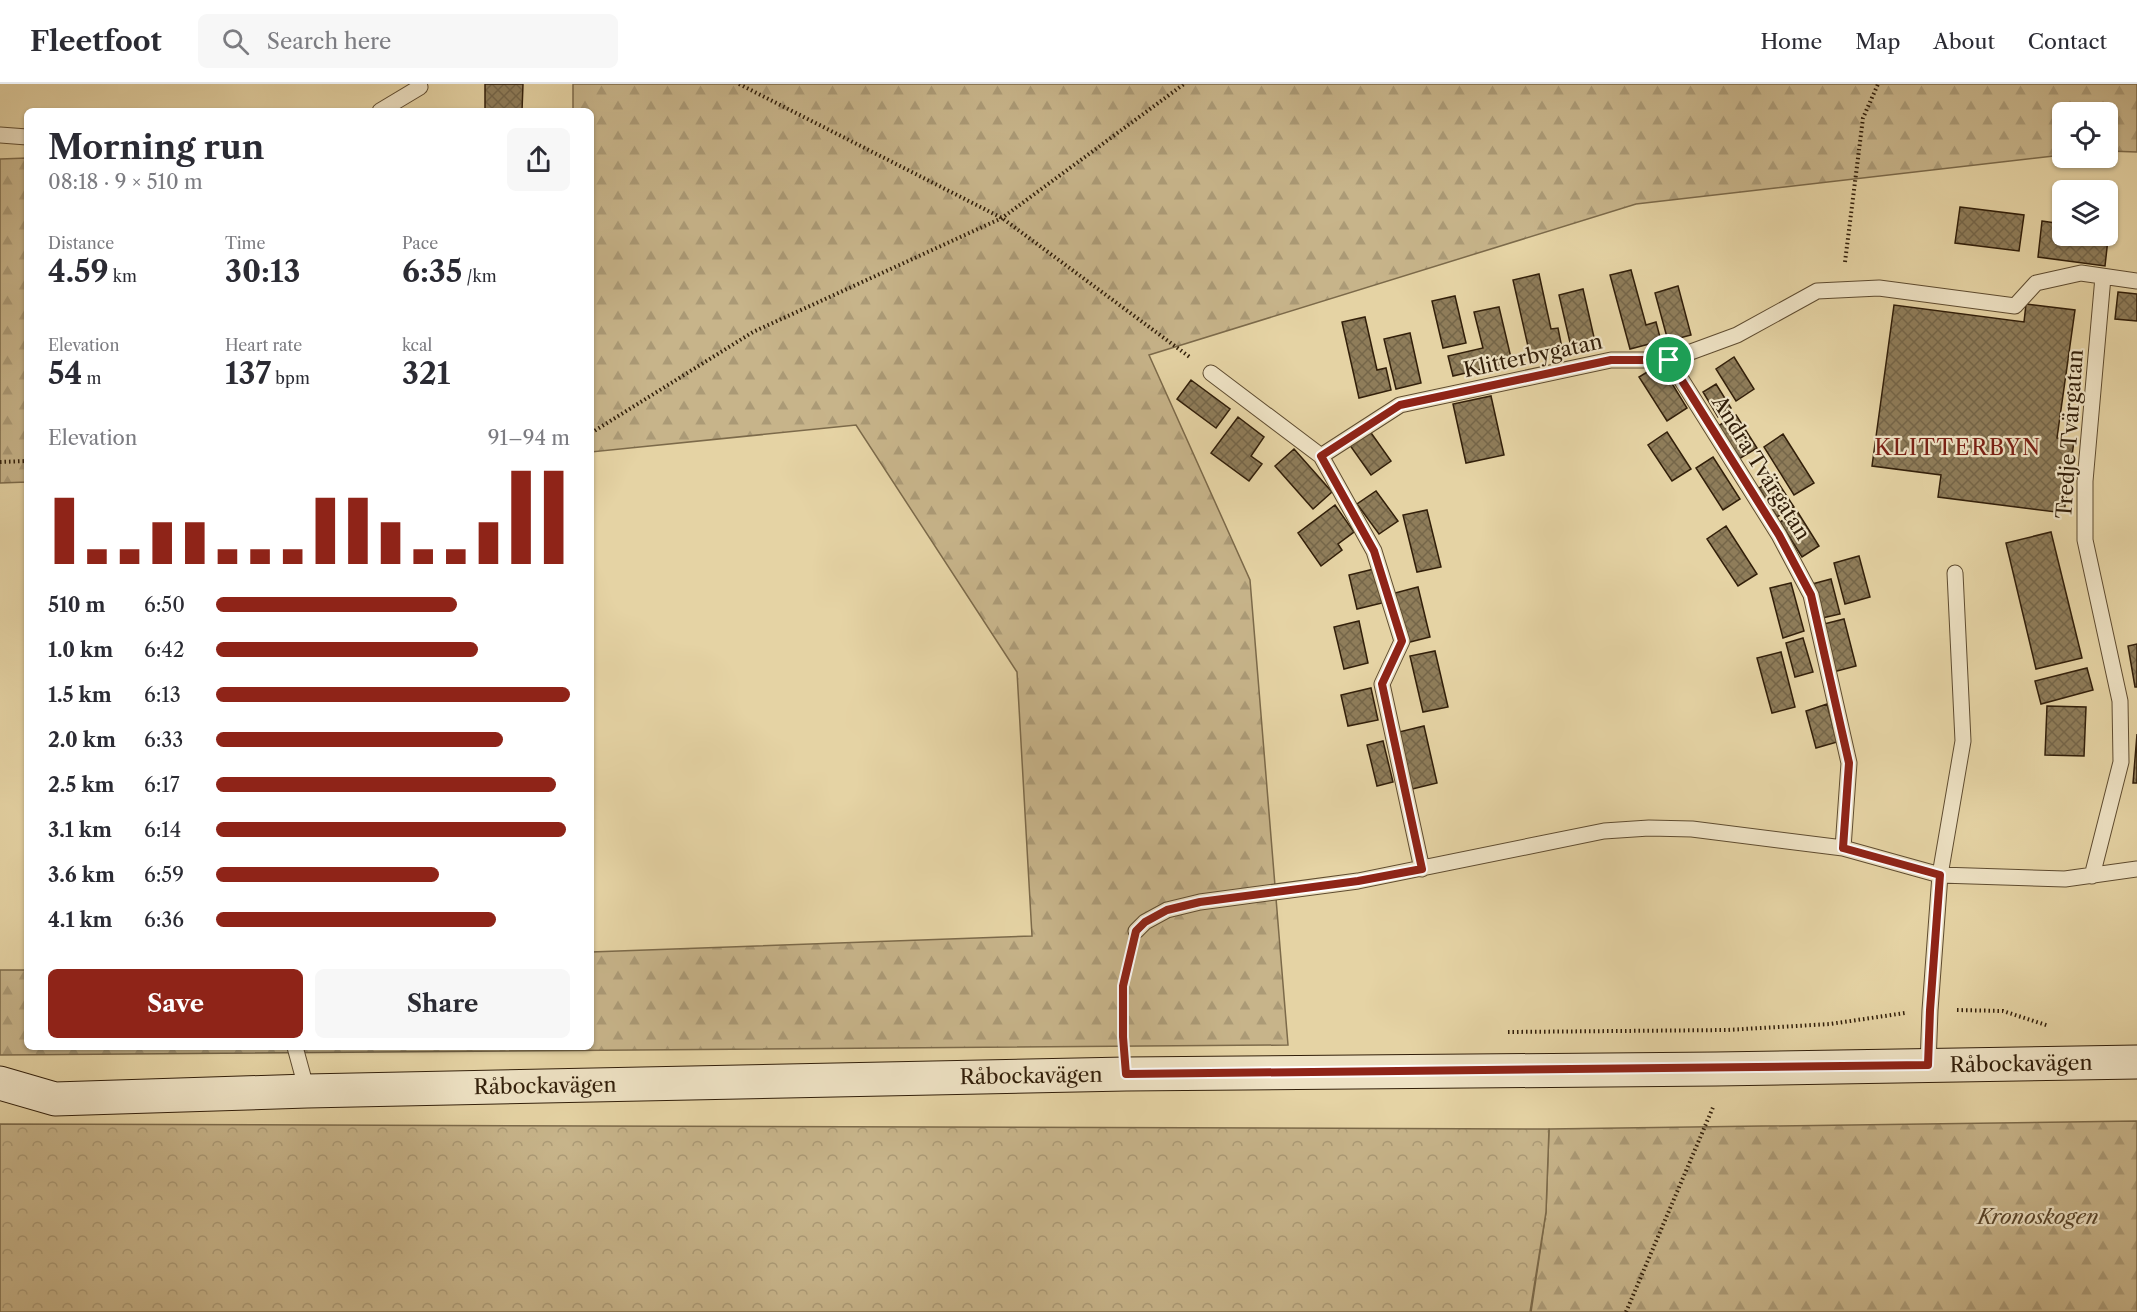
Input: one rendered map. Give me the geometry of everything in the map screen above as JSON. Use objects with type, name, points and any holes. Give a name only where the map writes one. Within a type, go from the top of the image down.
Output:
[{"type":"street","name":"Råbockavägen","points":[[0,1083],[55,1099],[307,1091],[1126,1074],[2137,1062]]},
{"type":"lane","points":[[385,108],[420,87]]},
{"type":"lane","points":[[0,135],[24,137]]},
{"type":"lane","name":"Klitterbygatan","points":[[1321,456],[1400,405],[1611,360],[1669,360],[1737,335],[1817,291],[1879,288],[2015,306],[2036,283],[2081,273],[2137,282]]},
{"type":"lane","name":"Tredje Tvärgatan","points":[[2092,876],[2121,762],[2120,701],[2085,540],[2085,481],[2103,277]]},
{"type":"lane","name":"Andra Tvärgatan","points":[[1669,360],[1779,535],[1811,595],[1849,763],[1843,848]]},
{"type":"lane","points":[[1211,373],[1321,456],[1374,551],[1402,641],[1382,684],[1422,869]]},
{"type":"lane","points":[[1928,1065],[1940,875],[1963,741],[1955,573]]},
{"type":"lane","points":[[1136,931],[1145,922],[1167,910],[1200,902],[1358,881],[1584,834],[1649,828],[1692,829],[1843,848],[1940,875],[2065,879],[2137,869]]},
{"type":"lane","points":[[297,1050],[307,1091]]},
{"type":"path","points":[[739,84],[1002,218],[1211,373]]},
{"type":"path","points":[[594,431],[753,332],[1002,218],[1184,84]]},
{"type":"path","points":[[1841,290],[1863,118],[1878,84]]},
{"type":"path","points":[[0,462],[24,461]]},
{"type":"path","points":[[1126,1074],[1123,986],[1136,931]]},
{"type":"path","points":[[1626,1312],[1716,1101]]},
{"type":"green space","points":[[573,84],[2137,84],[2137,152],[2118,151],[2118,102],[2052,102],[2052,156],[1636,204],[1149,355],[1250,580],[1288,1045],[0,1055],[0,970],[24,970],[24,1050],[594,1050],[594,952],[1032,936],[1017,672],[856,425],[594,452],[594,108],[573,108]]},
{"type":"green space","points":[[24,158],[24,482],[0,483],[0,159]]},
{"type":"green space","name":"Kronoskogen","points":[[2137,1121],[2137,1312],[1531,1312],[1546,1212],[1549,1129]]},
{"type":"green space","points":[[0,1124],[1549,1129],[1546,1212],[1530,1312],[0,1312]]},
{"type":"building","points":[[485,84],[523,84],[522,108],[485,108]]},
{"type":"building","points":[[1960,207],[2024,215],[2019,251],[1955,243]]},
{"type":"building","points":[[2042,221],[2052,222],[2052,246],[2107,246],[2105,266],[2038,257]]},
{"type":"building","points":[[1631,270],[1646,325],[1656,322],[1661,341],[1630,349],[1610,275]]},
{"type":"building","points":[[1539,274],[1551,329],[1558,328],[1562,348],[1530,355],[1513,280]]},
{"type":"building","points":[[1678,286],[1691,335],[1668,341],[1655,293]]},
{"type":"building","points":[[1583,289],[1596,346],[1572,351],[1559,295]]},
{"type":"building","points":[[2118,292],[2137,294],[2137,321],[2115,319]]},
{"type":"building","points":[[1455,296],[1466,343],[1443,348],[1432,301]]},
{"type":"building","points":[[2026,304],[2075,310],[2057,438],[2074,441],[2064,513],[1938,497],[1941,475],[1872,466],[1894,305],[2024,322]]},
{"type":"building","points":[[1499,307],[1512,362],[1453,376],[1448,356],[1483,348],[1474,312]]},
{"type":"building","points":[[1365,317],[1377,370],[1386,368],[1391,390],[1359,398],[1342,322]]},
{"type":"building","points":[[1410,333],[1421,383],[1396,389],[1384,339]]},
{"type":"building","points":[[1734,357],[1754,389],[1736,401],[1716,369]]},
{"type":"building","points":[[1660,364],[1687,408],[1667,421],[1639,377]]},
{"type":"building","points":[[1191,380],[1230,409],[1216,428],[1177,399]]},
{"type":"building","points":[[1716,384],[1731,408],[1718,417],[1703,392]]},
{"type":"building","points":[[1491,396],[1504,455],[1466,463],[1453,404]]},
{"type":"building","points":[[1736,415],[1757,448],[1739,459],[1718,426]]},
{"type":"building","points":[[1238,417],[1264,437],[1251,456],[1262,464],[1249,481],[1211,453]]},
{"type":"building","points":[[1369,430],[1391,461],[1371,475],[1349,444]]},
{"type":"building","points":[[1667,432],[1691,469],[1672,481],[1648,445]]},
{"type":"building","points":[[1783,434],[1814,483],[1794,495],[1764,447]]},
{"type":"building","points":[[1294,449],[1332,492],[1313,509],[1275,466]]},
{"type":"building","points":[[1713,457],[1740,499],[1723,510],[1696,468]]},
{"type":"building","points":[[1775,478],[1794,507],[1777,517],[1759,488]]},
{"type":"building","points":[[1376,491],[1398,521],[1379,534],[1357,504]]},
{"type":"building","points":[[1335,505],[1354,532],[1338,544],[1342,550],[1321,566],[1298,533]]},
{"type":"building","points":[[1427,510],[1441,567],[1417,572],[1403,515]]},
{"type":"building","points":[[1797,511],[1819,546],[1802,557],[1780,522]]},
{"type":"building","points":[[1726,526],[1757,574],[1738,586],[1707,539]]},
{"type":"building","points":[[2051,532],[2082,658],[2036,669],[2006,543]]},
{"type":"building","points":[[1859,556],[1870,597],[1845,604],[1834,563]]},
{"type":"building","points":[[1374,569],[1382,603],[1357,609],[1349,575]]},
{"type":"building","points":[[1831,579],[1840,614],[1822,618],[1812,584]]},
{"type":"building","points":[[1791,583],[1804,631],[1783,638],[1770,588]]},
{"type":"building","points":[[1418,587],[1430,637],[1406,643],[1395,593]]},
{"type":"building","points":[[1844,619],[1856,666],[1833,672],[1820,625]]},
{"type":"building","points":[[1359,621],[1368,663],[1344,669],[1334,627]]},
{"type":"building","points":[[1803,638],[1813,672],[1795,677],[1786,643]]},
{"type":"building","points":[[2137,644],[2137,687],[2135,687],[2128,646]]},
{"type":"building","points":[[1435,651],[1448,707],[1423,712],[1410,656]]},
{"type":"building","points":[[1781,652],[1795,707],[1772,713],[1757,658]]},
{"type":"building","points":[[2087,668],[2093,690],[2041,704],[2035,681]]},
{"type":"building","points":[[1371,688],[1378,720],[1348,726],[1341,695]]},
{"type":"building","points":[[1827,704],[1837,742],[1816,748],[1806,711]]},
{"type":"building","points":[[2047,706],[2086,707],[2084,756],[2045,755]]},
{"type":"building","points":[[1424,726],[1437,783],[1412,789],[1399,732]]},
{"type":"building","points":[[2137,734],[2137,783],[2133,783]]},
{"type":"building","points":[[1383,741],[1393,782],[1377,786],[1367,745]]},
{"type":"district","name":"KLITTERBYN","points":[[1958,447]]},
{"type":"route","points":[[1611,360],[1669,360],[1779,535],[1811,595],[1849,763],[1843,848],[1940,875],[1928,1065],[1126,1074],[1123,986],[1136,931],[1145,922],[1167,910],[1200,902],[1358,881],[1422,869],[1382,684],[1402,641],[1374,551],[1321,456],[1400,405],[1611,360]]}]
